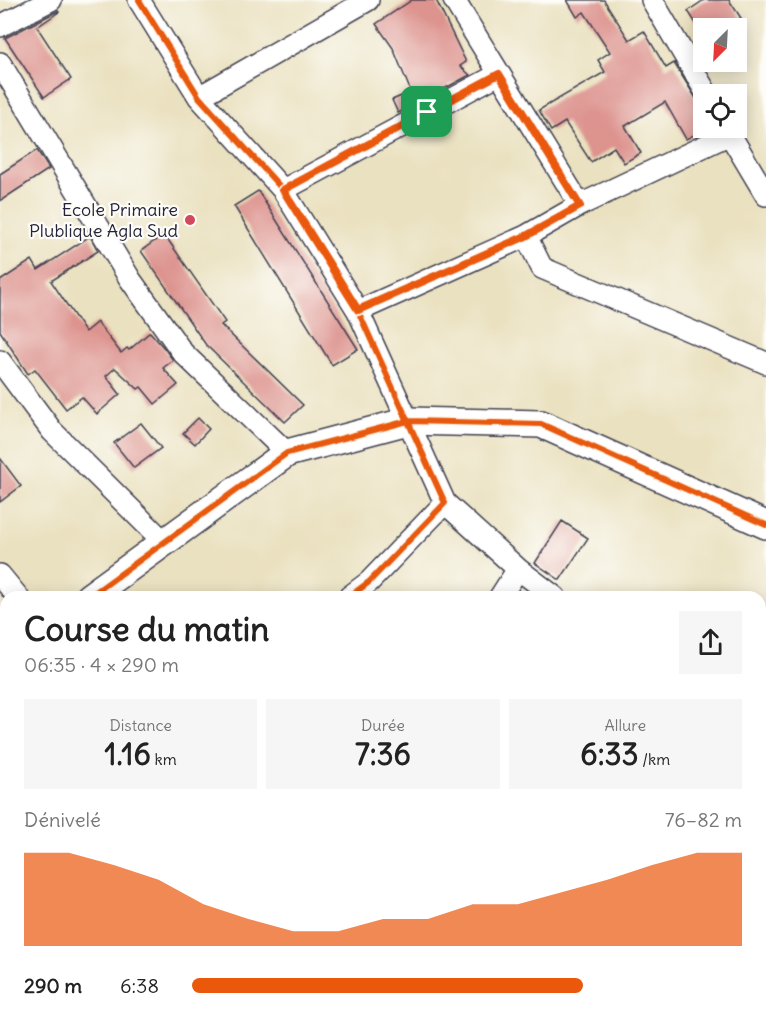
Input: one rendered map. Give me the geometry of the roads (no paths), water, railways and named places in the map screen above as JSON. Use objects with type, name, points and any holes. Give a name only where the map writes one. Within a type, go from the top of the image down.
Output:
[{"type":"street","points":[[0,26],[51,0]]},
{"type":"street","points":[[139,0],[199,97],[283,190],[358,310],[445,503],[547,591]]},
{"type":"street","points":[[199,97],[368,0]]},
{"type":"street","points":[[454,0],[580,206]]},
{"type":"street","points":[[652,0],[701,84]]},
{"type":"street","points":[[0,63],[130,279],[183,353],[286,453]]},
{"type":"street","points":[[283,190],[499,74]]},
{"type":"street","points":[[358,310],[526,236],[714,138]]},
{"type":"street","points":[[732,138],[766,195]]},
{"type":"street","points":[[526,236],[542,268],[766,363]]},
{"type":"street","points":[[0,361],[52,431],[163,541]]},
{"type":"street","points":[[97,591],[286,453],[408,421],[541,424],[766,525]]},
{"type":"street","points":[[357,591],[369,582],[445,503]]},
{"type":"street","points":[[504,591],[518,568]]},
{"type":"street","points":[[0,575],[13,591]]},
{"type":"place","name":"Ecole Primaire Plublique Agla Sud","points":[[190,220]]}]
